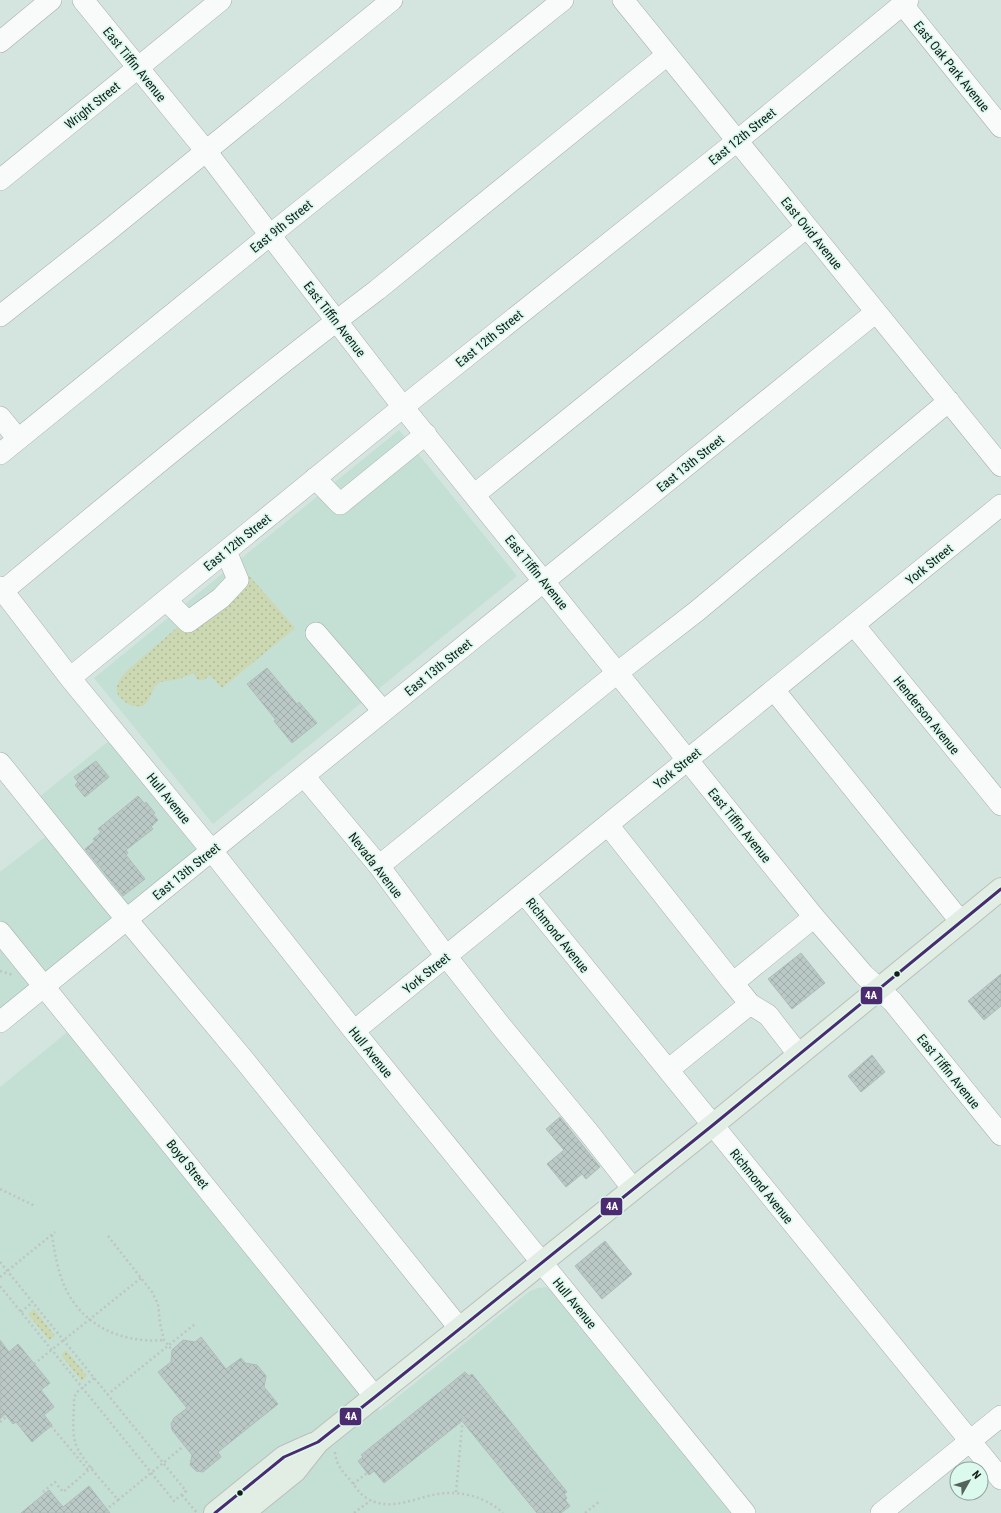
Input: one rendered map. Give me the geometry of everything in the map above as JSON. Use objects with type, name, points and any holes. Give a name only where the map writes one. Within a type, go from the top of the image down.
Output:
[{"type":"main road","points":[[243,1513],[327,1447],[375,1397],[713,1125],[878,988],[1001,889]]},
{"type":"main road","points":[[215,1513],[284,1457],[327,1447]]},
{"type":"street","points":[[0,42],[51,0]]},
{"type":"street","name":"East Tiffin Avenue","points":[[83,0],[206,151],[403,407],[687,760],[814,917],[864,975],[893,1002],[1001,1135]]},
{"type":"street","name":"Wright Street","points":[[0,180],[222,0]]},
{"type":"street","points":[[0,316],[104,234],[392,0]]},
{"type":"street","name":"East 9th Street","points":[[0,454],[563,0]]},
{"type":"street","name":"East Ovid Avenue","points":[[623,0],[1001,466]]},
{"type":"street","name":"East Oak Park Avenue","points":[[906,2],[1001,127]]},
{"type":"street","name":"East 12th Street","points":[[70,678],[403,407],[737,141],[906,2]]},
{"type":"street","points":[[2,589],[336,321],[395,276],[667,55]]},
{"type":"street","points":[[474,495],[807,227]]},
{"type":"street","name":"East 13th Street","points":[[0,1022],[876,312]]},
{"type":"street","points":[[379,866],[617,673],[696,611],[949,402]]},
{"type":"street","points":[[0,417],[18,439]]},
{"type":"street","points":[[315,478],[340,504],[426,434]]},
{"type":"street","name":"York Street","points":[[354,1031],[1001,505]]},
{"type":"street","points":[[166,600],[188,622],[221,598],[238,580],[226,552]]},
{"type":"street","name":"Hull Avenue","points":[[2,589],[70,678],[212,851],[354,1031],[746,1513]]},
{"type":"street","name":"Henderson Avenue","points":[[854,625],[1001,805]]},
{"type":"street","points":[[316,633],[383,711]]},
{"type":"street","points":[[774,690],[961,922]]},
{"type":"street","points":[[0,763],[126,920],[245,1061],[460,1329]]},
{"type":"street","name":"Nevada Avenue","points":[[304,776],[379,866],[446,956],[504,1030],[590,1134],[633,1189]]},
{"type":"street","points":[[608,825],[750,1004],[768,1015],[799,1055]]},
{"type":"street","name":"Richmond Avenue","points":[[524,893],[1001,1479]]},
{"type":"street","points":[[733,983],[814,917]]},
{"type":"street","name":"Boyd Street","points":[[0,932],[375,1397]]},
{"type":"street","points":[[668,1070],[750,1004]]},
{"type":"street","points":[[881,1513],[1001,1416]]},
{"type":"path","points":[[0,1188],[35,1206]]},
{"type":"path","points":[[0,1277],[55,1232]]},
{"type":"path","points":[[52,1235],[60,1274],[72,1301],[80,1311],[107,1330],[123,1337],[147,1340],[164,1340]]},
{"type":"path","points":[[108,1236],[152,1292],[158,1304],[164,1340],[172,1350]]},
{"type":"path","points":[[0,1262],[186,1491],[174,1501],[0,1286]]},
{"type":"path","points":[[34,1364],[141,1278]]},
{"type":"path","points":[[21,1312],[33,1302]]},
{"type":"path","points":[[107,1395],[195,1324]]},
{"type":"path","points":[[94,1378],[76,1393],[74,1399],[75,1441],[77,1448],[118,1500]]},
{"type":"path","points":[[0,1422],[7,1416]]},
{"type":"path","points":[[456,1492],[463,1416]]},
{"type":"path","points":[[51,1426],[88,1470]]},
{"type":"path","points":[[107,1509],[185,1446]]},
{"type":"path","points":[[327,1447],[339,1467],[353,1484],[364,1497],[371,1500],[386,1505],[396,1505],[437,1494],[456,1492],[485,1501],[503,1513]]},
{"type":"path","points":[[43,1492],[55,1482],[63,1492],[92,1468]]},
{"type":"path","points":[[353,1484],[367,1472]]},
{"type":"path","points":[[182,1494],[197,1513]]},
{"type":"path","points":[[354,1513],[371,1500]]},
{"type":"path","points":[[585,1513],[600,1501]]},
{"type":"shaded area","points":[[399,430],[517,576],[213,824],[94,678]]},
{"type":"shaded area","points":[[111,739],[198,847],[195,853],[0,1009],[0,872],[50,833],[28,806]]},
{"type":"shaded area","points":[[71,1029],[380,1411],[530,1291],[546,1287],[556,1293],[738,1513],[0,1513],[0,1087]]},
{"type":"green space","points":[[244,570],[295,628],[222,688],[210,675],[204,680],[197,680],[194,673],[179,679],[160,682],[154,688],[148,701],[143,706],[132,706],[123,700],[117,692],[117,688],[120,680],[129,669]]},
{"type":"green space","points":[[34,1309],[55,1336],[49,1340],[28,1314]]},
{"type":"green space","points":[[66,1350],[87,1376],[82,1381],[61,1355]]},
{"type":"building","points":[[267,668],[297,704],[299,702],[317,723],[292,743],[274,721],[276,720],[247,684]]},
{"type":"building","points":[[96,761],[109,777],[85,797],[75,785],[78,782],[74,777]]},
{"type":"building","points":[[138,796],[145,804],[146,802],[155,813],[153,814],[158,820],[151,827],[153,829],[126,850],[128,853],[126,855],[145,879],[123,896],[85,849],[95,841],[93,839],[101,832],[98,829]]},
{"type":"building","points":[[801,953],[825,983],[792,1009],[768,979]]},
{"type":"building","points":[[1001,974],[1001,1006],[984,1020],[968,1001]]},
{"type":"building","points":[[872,1055],[885,1072],[861,1092],[848,1076]]},
{"type":"building","points":[[560,1117],[600,1167],[586,1179],[582,1174],[566,1187],[547,1164],[564,1150],[546,1129]]},
{"type":"building","points":[[605,1241],[632,1274],[602,1299],[575,1266]]},
{"type":"building","points":[[201,1337],[226,1369],[241,1358],[245,1363],[257,1365],[266,1376],[264,1387],[278,1404],[218,1452],[221,1457],[203,1472],[196,1471],[190,1465],[192,1455],[172,1430],[171,1424],[174,1418],[187,1408],[158,1372],[171,1362],[172,1350],[183,1340],[195,1342]]},
{"type":"building","points":[[0,1340],[9,1352],[18,1344],[50,1383],[41,1390],[54,1407],[44,1415],[52,1425],[32,1442],[16,1422],[13,1424],[5,1414],[0,1419]]},
{"type":"building","points":[[465,1372],[469,1376],[472,1374],[567,1492],[564,1494],[567,1498],[565,1500],[570,1506],[561,1513],[537,1513],[462,1421],[384,1483],[374,1471],[369,1475],[358,1461],[363,1457],[361,1455]]},
{"type":"building","points":[[89,1486],[110,1513],[21,1513],[49,1490],[63,1507]]},
{"type":"transit line","name":"4A","points":[[215,1513],[284,1457],[318,1442],[375,1397],[713,1125],[1001,889]]}]
